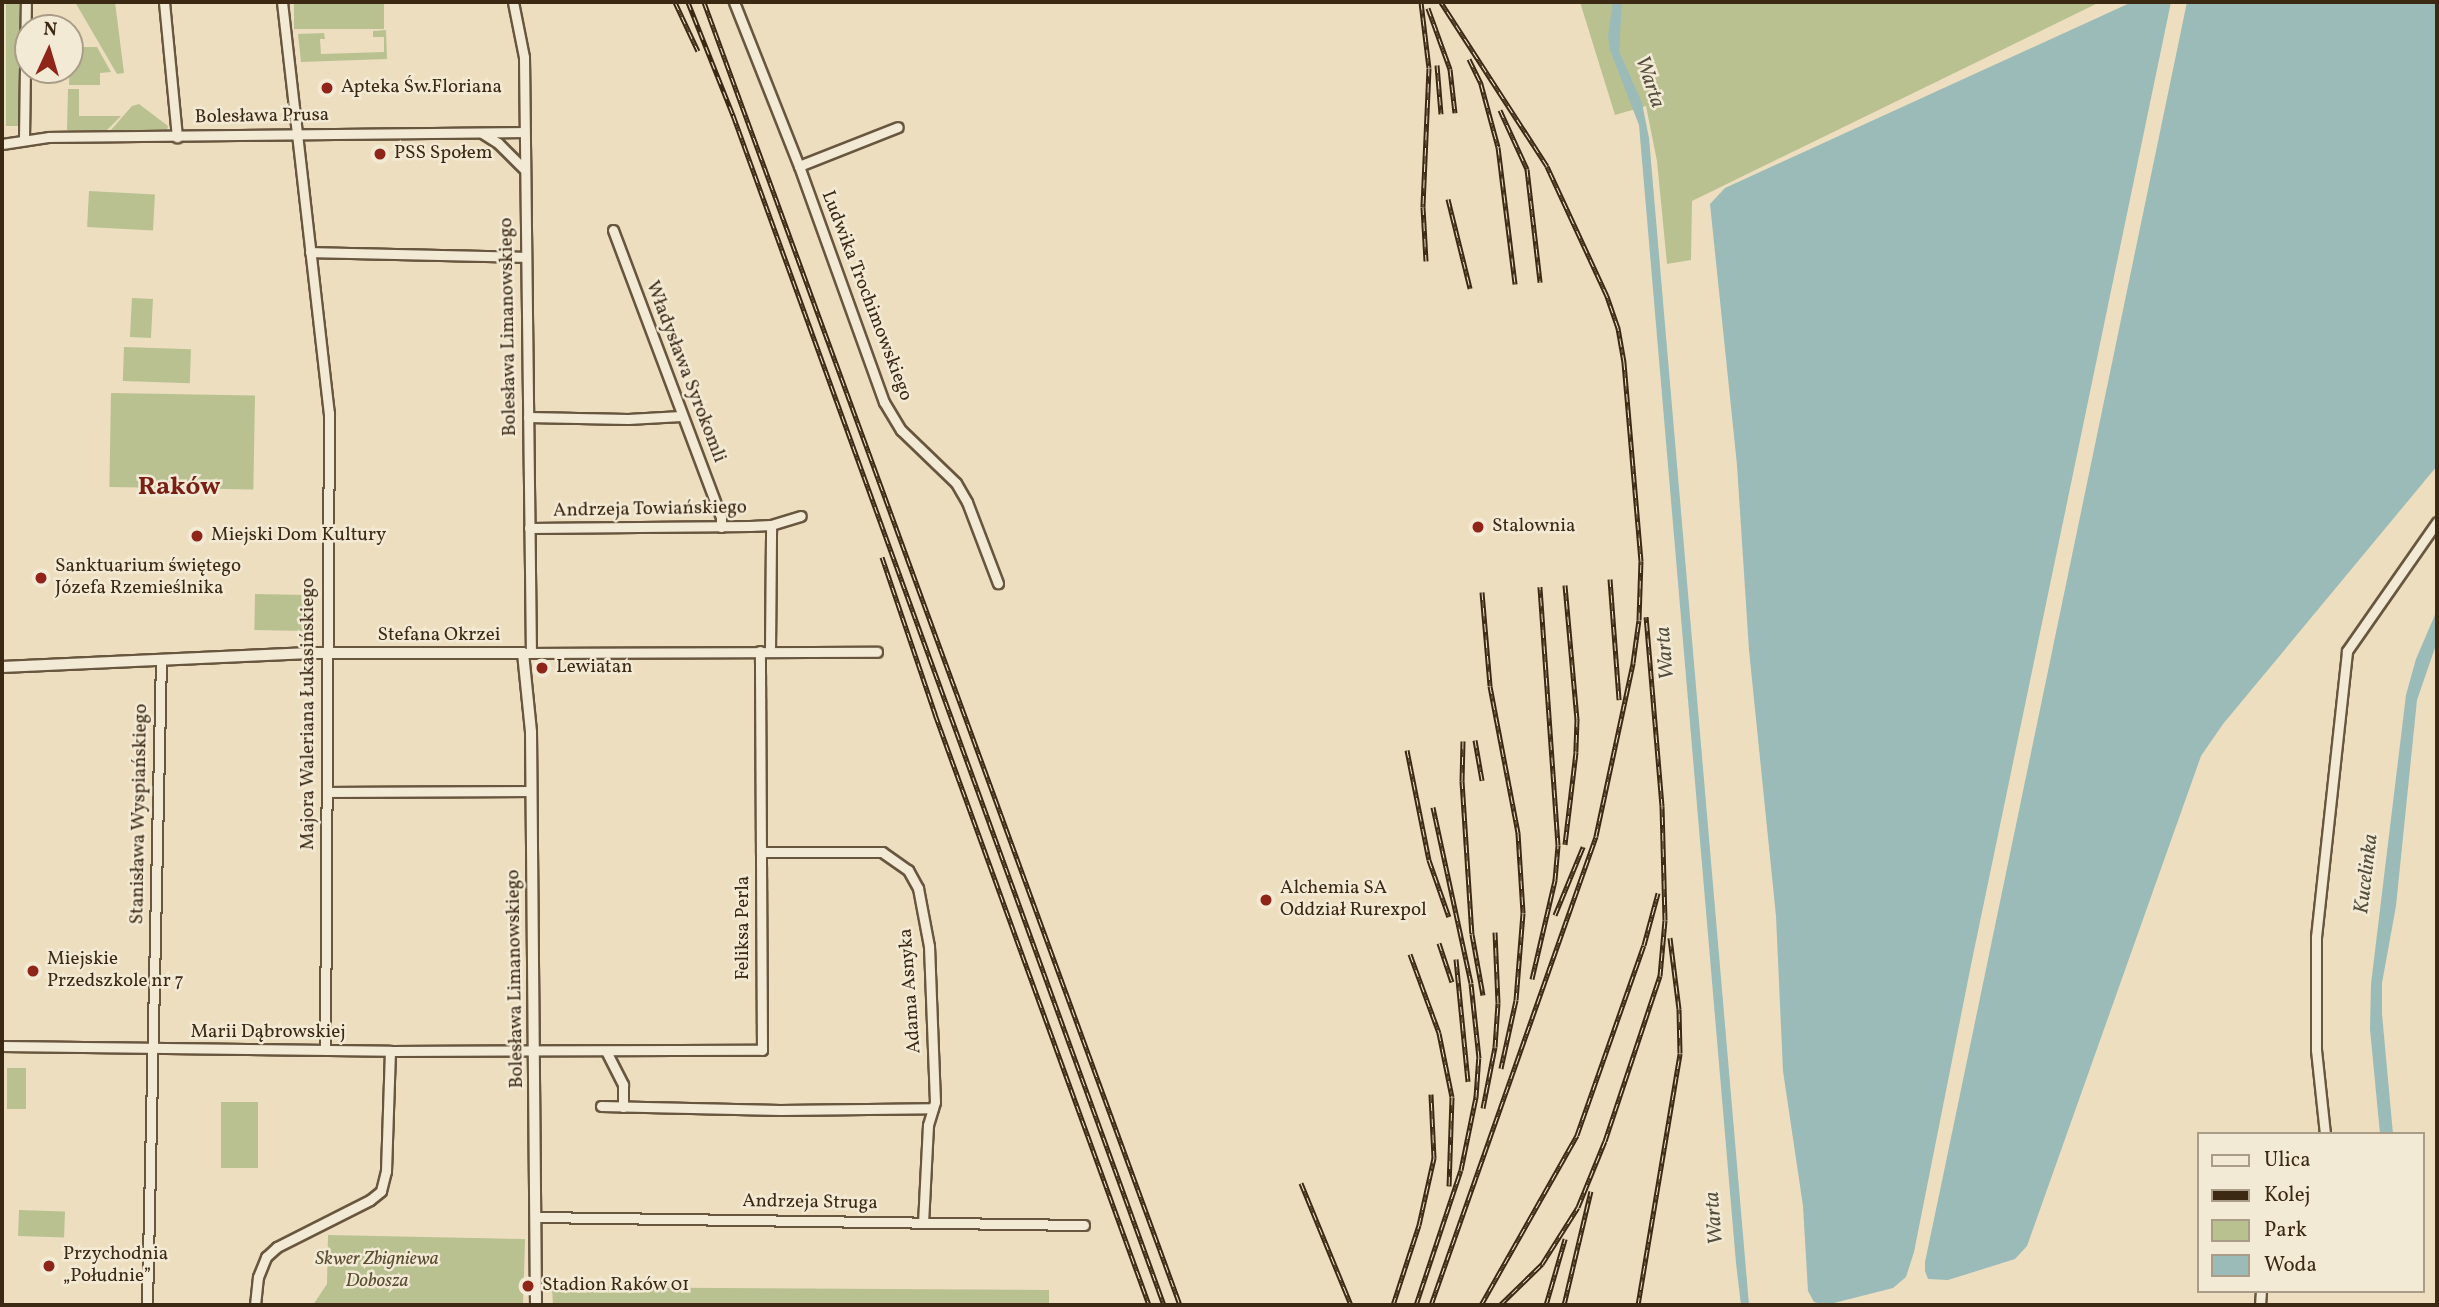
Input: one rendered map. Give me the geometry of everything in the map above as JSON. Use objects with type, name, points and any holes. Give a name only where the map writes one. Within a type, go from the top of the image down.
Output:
[{"type":"street","points":[[24,139],[26,2]]},
{"type":"street","points":[[164,2],[177,137]]},
{"type":"street","name":"Majora Waleriana Łukasińskiego","points":[[282,2],[329,412],[325,653],[325,1050]]},
{"type":"street","name":"Bolesława Limanowskiego","points":[[513,2],[523,49],[529,528],[527,653],[530,711],[536,1305]]},
{"type":"street","name":"Ludwika Trochimowskiego","points":[[734,2],[799,166],[884,402],[901,430],[956,484],[967,502],[998,583]]},
{"type":"street","points":[[799,166],[898,127]]},
{"type":"street","points":[[480,132],[498,143],[525,170]]},
{"type":"street","name":"Bolesława Prusa","points":[[2,144],[24,139],[524,132]]},
{"type":"street","name":"Władysława Syrokomli","points":[[613,230],[721,517],[722,527]]},
{"type":"street","points":[[310,252],[526,257]]},
{"type":"street","points":[[528,417],[628,419],[681,416]]},
{"type":"street","name":"Andrzeja Towiańskiego","points":[[529,528],[771,525],[801,516]]},
{"type":"street","points":[[2325,1132],[2316,1050],[2316,937],[2347,651],[2437,522]]},
{"type":"street","name":"Andrzeja Towiańskiego","points":[[765,651],[771,525]]},
{"type":"street","name":"Feliksa Perla","points":[[534,1052],[762,1050],[761,852],[765,651]]},
{"type":"street","name":"Stefana Okrzei","points":[[2,667],[325,653],[877,652]]},
{"type":"street","name":"Stanisława Wyspiańskiego","points":[[147,1305],[161,660]]},
{"type":"street","points":[[327,792],[531,791]]},
{"type":"street","name":"Adama Asnyka","points":[[761,852],[883,852],[908,870],[918,888],[929,946],[933,1108],[928,1125],[923,1223]]},
{"type":"street","name":"Marii Dąbrowskiej","points":[[2,1046],[153,1050],[534,1052]]},
{"type":"street","points":[[255,1305],[258,1277],[266,1256],[278,1247],[370,1200],[381,1191],[386,1171],[390,1051]]},
{"type":"street","points":[[606,1051],[623,1085],[622,1107]]},
{"type":"street","points":[[601,1106],[933,1108]]},
{"type":"street","name":"Andrzeja Struga","points":[[536,1217],[1084,1225]]},
{"type":"green space","points":[[6,2],[23,2],[23,14],[14,14],[14,84],[23,84],[23,126],[6,126]]},
{"type":"green space","points":[[75,2],[115,2],[124,73],[117,74]]},
{"type":"green space","points":[[294,2],[384,2],[384,29],[294,29]]},
{"type":"green space","points":[[1580,2],[2100,2],[1692,201],[1691,260],[1667,264],[1657,161],[1646,106],[1615,115]]},
{"type":"green space","points":[[386,30],[387,59],[301,62],[298,34],[324,33],[325,39],[320,39],[321,54],[384,52],[384,37],[373,37],[373,31]]},
{"type":"green space","points":[[84,47],[97,47],[111,72],[100,73],[100,85],[69,85],[84,84]]},
{"type":"green space","points":[[68,89],[79,89],[79,116],[121,116],[106,131],[67,130]]},
{"type":"green space","points":[[139,104],[168,126],[167,130],[111,130],[132,106]]},
{"type":"green space","points":[[89,191],[155,194],[153,230],[87,227]]},
{"type":"green space","points":[[132,298],[153,299],[151,338],[130,337]]},
{"type":"green space","points":[[124,347],[191,349],[190,383],[123,381]]},
{"type":"green space","points":[[111,393],[255,396],[253,489],[109,487]]},
{"type":"green space","points":[[255,594],[309,595],[308,631],[254,630]]},
{"type":"green space","points":[[7,1068],[26,1068],[26,1109],[7,1109]]},
{"type":"green space","points":[[221,1102],[258,1102],[258,1168],[221,1168]]},
{"type":"green space","points":[[19,1210],[65,1212],[64,1238],[18,1236]]},
{"type":"green space","name":"Skwer Zbigniewa Dobosza","points":[[328,1235],[525,1239],[523,1305],[313,1305],[327,1284]]},
{"type":"green space","points":[[552,1287],[1049,1290],[1049,1305],[553,1305]]},
{"type":"water","points":[[1613,2],[1622,2],[1619,51],[1642,103],[1649,138],[1749,1305],[1741,1305],[1736,1263],[1639,125],[1610,50],[1608,36]]},
{"type":"water","points":[[2132,2],[2171,2],[1914,1252],[1906,1277],[1893,1288],[1826,1305],[1814,1302],[1808,1291],[1803,1206],[1783,1071],[1776,916],[1749,650],[1737,465],[1710,204],[1725,188]]},
{"type":"water","points":[[2187,2],[2437,2],[2437,466],[2223,724],[2201,756],[2027,1246],[2015,1259],[1948,1280],[1928,1279],[1925,1262]]},
{"type":"water","points":[[2437,610],[2437,642],[2417,700],[2396,906],[2382,983],[2382,1014],[2393,1132],[2380,1132],[2370,1029],[2371,984],[2406,695],[2416,659]]},
{"type":"railway","points":[[675,2],[698,51]]},
{"type":"railway","points":[[688,2],[733,115],[1164,1305]]},
{"type":"railway","points":[[704,2],[1180,1305]]},
{"type":"railway","points":[[1421,2],[1429,68],[1423,207],[1426,261]]},
{"type":"railway","points":[[1431,1305],[1596,836],[1633,663],[1639,620],[1641,561],[1624,362],[1618,328],[1607,296],[1547,166],[1441,2]]},
{"type":"railway","points":[[1428,8],[1450,69],[1455,113]]},
{"type":"railway","points":[[1469,59],[1481,84],[1498,147],[1515,284]]},
{"type":"railway","points":[[1437,65],[1441,114]]},
{"type":"railway","points":[[1500,110],[1527,169],[1540,282]]},
{"type":"railway","points":[[1448,199],[1470,288]]},
{"type":"railway","points":[[882,557],[935,714],[1149,1305]]},
{"type":"railway","points":[[1610,579],[1619,700]]},
{"type":"railway","points":[[1565,585],[1577,719],[1576,752],[1565,844]]},
{"type":"railway","points":[[1532,979],[1555,880],[1558,845],[1540,587]]},
{"type":"railway","points":[[1482,592],[1490,686],[1518,833],[1523,913],[1516,1000],[1501,1068]]},
{"type":"railway","points":[[1500,1305],[1542,1264],[1578,1207],[1605,1141],[1660,976],[1665,920],[1662,806],[1646,617]]},
{"type":"railway","points":[[1475,740],[1482,780]]},
{"type":"railway","points":[[1463,741],[1462,781],[1472,934],[1483,995]]},
{"type":"railway","points":[[1407,750],[1429,860],[1449,917]]},
{"type":"railway","points":[[1416,1305],[1461,1170],[1476,1097],[1479,1058],[1471,983],[1433,807]]},
{"type":"railway","points":[[1555,915],[1583,847]]},
{"type":"railway","points":[[1481,1305],[1577,1135],[1644,945],[1658,893]]},
{"type":"railway","points":[[1483,1108],[1495,1047],[1498,1003],[1495,932]]},
{"type":"railway","points":[[1638,1305],[1680,1053],[1679,1009],[1670,938]]},
{"type":"railway","points":[[1439,943],[1452,982]]},
{"type":"railway","points":[[1410,954],[1439,1033],[1452,1097],[1449,1186]]},
{"type":"railway","points":[[1456,959],[1468,1081]]},
{"type":"railway","points":[[1393,1305],[1419,1225],[1434,1158],[1431,1094]]},
{"type":"railway","points":[[1301,1183],[1351,1305]]},
{"type":"railway","points":[[1564,1305],[1591,1191]]},
{"type":"railway","points":[[1546,1305],[1565,1239]]},
{"type":"place","name":"Apteka Św.Floriana","points":[[327,88]]},
{"type":"place","name":"PSS Społem","points":[[380,154]]},
{"type":"place","name":"Stalownia","points":[[1478,527]]},
{"type":"place","name":"Miejski Dom Kultury","points":[[197,536]]},
{"type":"place","name":"Sanktuarium świętego Józefa Rzemieślnika","points":[[41,578]]},
{"type":"place","name":"Lewiatan","points":[[542,668]]},
{"type":"place","name":"Alchemia SA Oddział Rurexpol","points":[[1266,900]]},
{"type":"place","name":"Miejskie Przedszkole nr 7","points":[[33,971]]},
{"type":"place","name":"Przychodnia „Południe”","points":[[49,1266]]},
{"type":"place","name":"Stadion Raków 01","points":[[528,1286]]},
{"type":"district","name":"Raków","points":[[179,488]]},
{"type":"water label","name":"Warta","points":[[1649,82]]},
{"type":"water label","name":"Warta","points":[[1666,653]]},
{"type":"water label","name":"Kucelinka","points":[[2367,874]]},
{"type":"water label","name":"Warta","points":[[1715,1218]]}]
